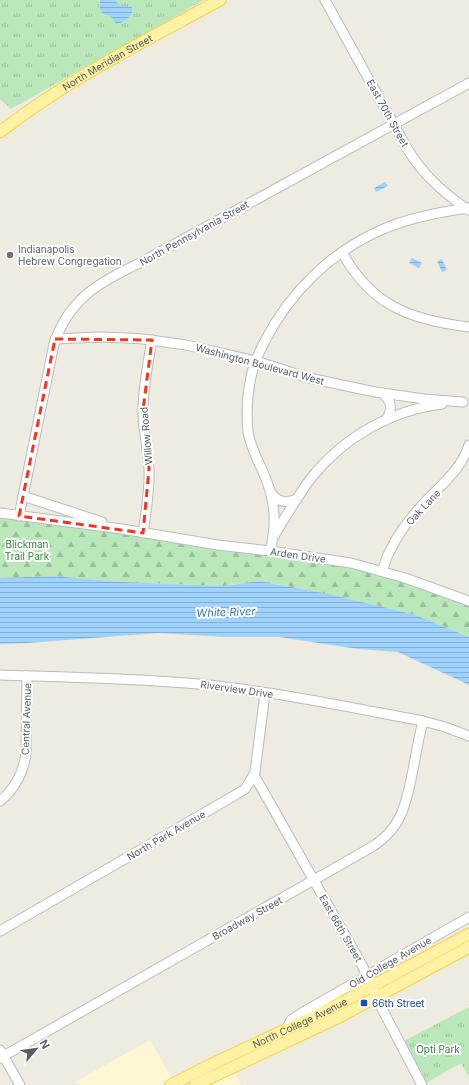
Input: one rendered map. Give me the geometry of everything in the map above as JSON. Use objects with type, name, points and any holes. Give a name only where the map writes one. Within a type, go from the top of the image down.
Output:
[{"type":"main road","name":"North Meridian Street","points":[[0,132],[61,89],[103,64],[220,0]]},
{"type":"main road","name":"North College Avenue","points":[[195,1085],[316,1028],[469,934]]},
{"type":"main road","name":"North College Avenue","points":[[171,1085],[212,1064],[319,1014],[374,992],[469,947]]},
{"type":"street","name":"East 70th Street","points":[[325,0],[408,150],[423,172],[441,190],[468,209]]},
{"type":"street","name":"North Pennsylvania Street","points":[[19,516],[55,340],[60,327],[72,308],[81,298],[99,284],[469,83]]},
{"type":"street","points":[[270,551],[273,537],[274,517],[272,494],[255,457],[248,434],[247,402],[251,376],[270,330],[290,302],[310,279],[322,267],[342,252],[365,238],[392,226],[421,217],[468,209]]},
{"type":"street","points":[[342,252],[354,271],[364,283],[380,298],[394,307],[426,320],[469,327]]},
{"type":"street","name":"Washington Boulevard West","points":[[55,340],[99,337],[126,338],[186,345],[256,361],[309,378],[382,393],[424,399],[466,402]]},
{"type":"street","name":"Willow Road","points":[[143,533],[149,490],[149,469],[144,434],[143,410],[152,340]]},
{"type":"street","points":[[382,393],[389,400],[391,406],[391,410],[386,420]]},
{"type":"street","points":[[273,537],[312,477],[326,461],[357,436],[386,420],[420,408],[440,404],[466,402]]},
{"type":"street","name":"Oak Lane","points":[[382,571],[389,553],[405,525],[416,511],[454,473],[469,445]]},
{"type":"street","points":[[272,494],[284,502],[297,499]]},
{"type":"street","name":"Arden Drive","points":[[23,496],[122,529]]},
{"type":"street","name":"Arden Drive","points":[[0,514],[122,529],[218,545],[344,562],[382,571],[469,601]]},
{"type":"street","name":"Riverview Drive","points":[[0,675],[112,678],[197,684],[265,693],[423,721],[469,736]]},
{"type":"street","name":"Central Avenue","points":[[0,801],[14,786],[21,773],[24,762],[26,751],[27,676]]},
{"type":"street","name":"North Park Avenue","points":[[0,931],[237,794],[248,785],[256,768],[265,693]]},
{"type":"street","name":"Broadway Street","points":[[1,1055],[376,844],[386,836],[397,822],[405,807],[423,721]]},
{"type":"street","name":"East 66th Street","points":[[254,775],[364,967],[374,992],[422,1085]]},
{"type":"street","name":"Old College Avenue","points":[[286,1030],[291,1020],[311,1007],[469,917]]},
{"type":"street","points":[[1,1055],[20,1085]]},
{"type":"highlighted area","points":[[55,339],[152,340],[143,410],[149,469],[143,533],[19,516]]},
{"type":"shaded area","points":[[150,1040],[172,1078],[159,1085],[81,1085],[75,1082]]},
{"type":"shaded area","points":[[233,1073],[241,1085],[209,1085]]},
{"type":"green space","points":[[0,0],[204,0],[11,109],[0,99]]},
{"type":"green space","name":"Blickman Trail Park","points":[[0,517],[184,543],[197,547],[327,562],[370,571],[415,584],[469,604],[469,637],[416,615],[329,594],[259,581],[224,586],[122,582],[53,576],[0,578]]},
{"type":"green space","name":"Opti Park","points":[[469,1007],[469,1077],[461,1063],[426,1083],[404,1041]]},
{"type":"water","points":[[100,0],[115,0],[119,5],[132,7],[130,16],[125,21],[116,24],[111,17],[101,12]]},
{"type":"water","points":[[385,182],[388,186],[376,192],[374,188]]},
{"type":"water","points":[[412,258],[422,263],[419,268],[409,263]]},
{"type":"water","points":[[442,259],[447,270],[442,272],[437,261]]},
{"type":"water","name":"White River","points":[[53,576],[122,582],[224,586],[259,581],[329,594],[416,615],[469,637],[469,685],[398,652],[358,649],[279,637],[224,637],[159,633],[0,644],[0,578]]},
{"type":"place","name":"Indianapolis Hebrew Congregation","points":[[10,255]]},
{"type":"place","name":"66th Street","points":[[364,1003]]}]
